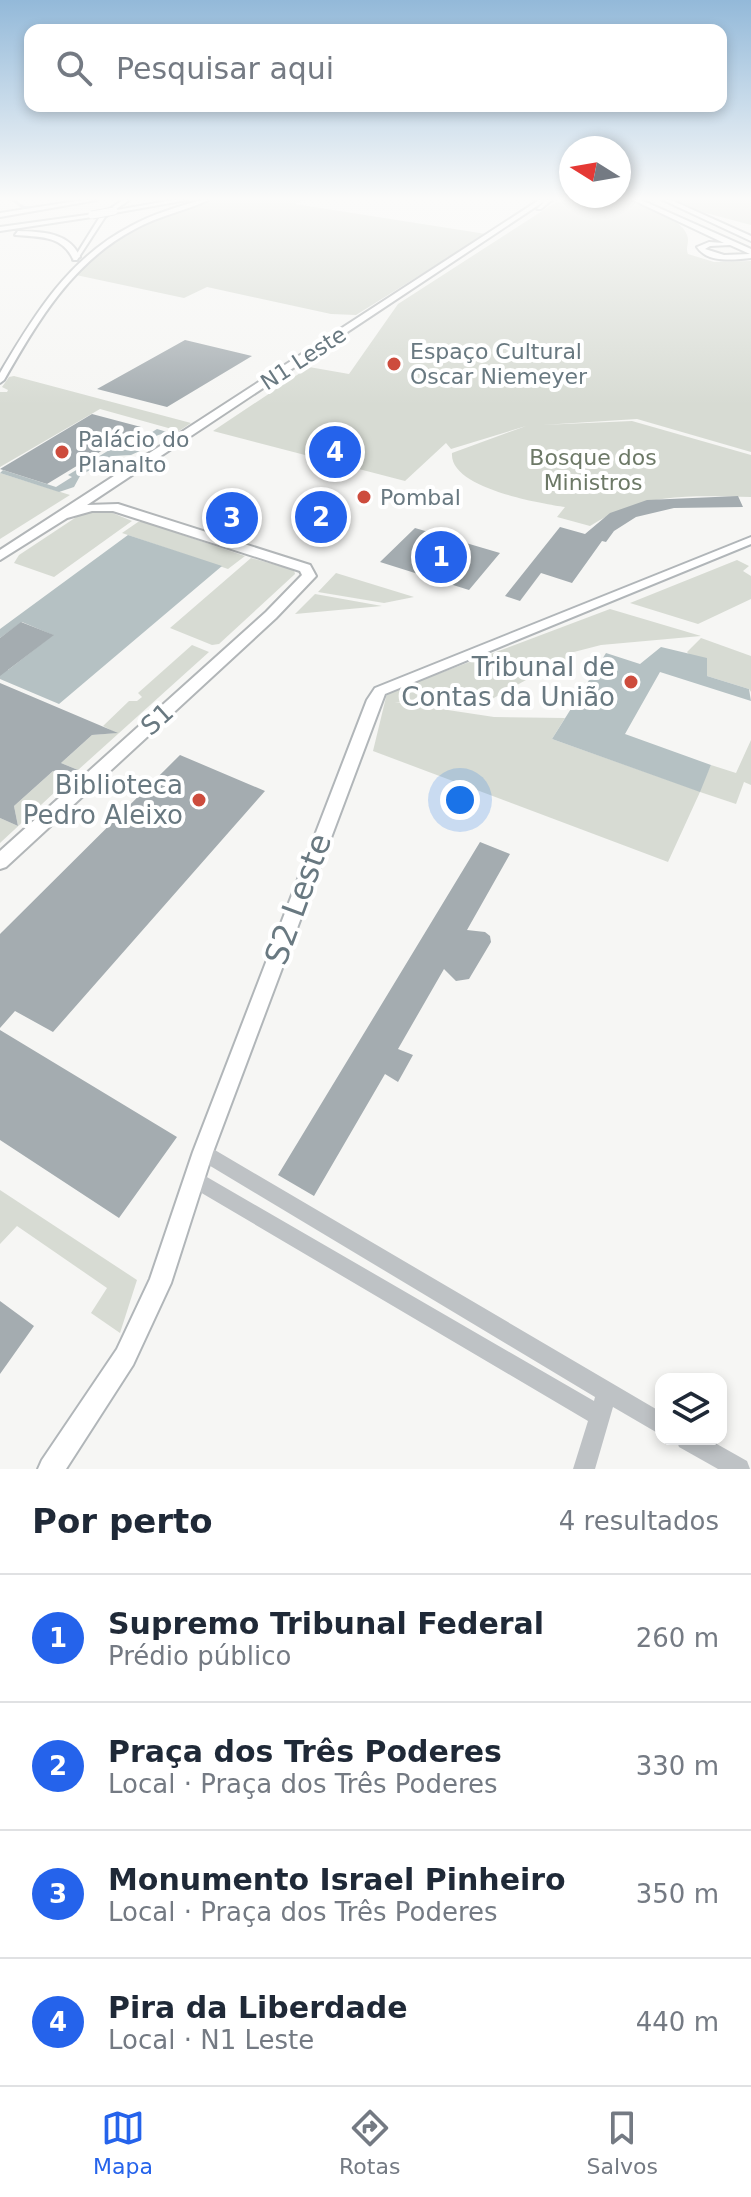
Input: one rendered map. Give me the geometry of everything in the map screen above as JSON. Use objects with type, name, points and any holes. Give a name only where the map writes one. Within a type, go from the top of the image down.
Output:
[{"type":"highway","name":"N1 Leste","points":[[0,556],[441,269]]},
{"type":"highway","name":"N1 Leste","points":[[114,507],[106,501],[108,492],[195,438],[445,269]]},
{"type":"highway","points":[[59,516],[91,507],[114,507]]},
{"type":"highway","name":"S1","points":[[0,862],[271,615],[305,581],[308,572],[282,560],[114,507]]},
{"type":"main road","points":[[0,380],[71,269]]},
{"type":"main road","points":[[69,273],[74,269]]},
{"type":"main road","name":"S2 Leste","points":[[51,1469],[125,1357],[160,1283],[203,1152],[324,826],[380,691],[751,540]]},
{"type":"street","points":[[203,1152],[655,1421]]},
{"type":"street","points":[[194,1179],[600,1416]]},
{"type":"street","points":[[584,1469],[607,1393]]},
{"type":"street","points":[[697,1445],[739,1469]]},
{"type":"green space","points":[[82,269],[431,269],[356,315],[331,314],[207,287],[184,298],[76,275]]},
{"type":"green space","name":"Bosque dos Ministros","points":[[453,269],[751,269],[751,452],[637,419],[542,425],[632,421],[751,455],[751,497],[668,498],[629,507],[590,526],[557,517],[565,507],[498,492],[480,484],[465,476],[455,465],[452,453],[526,426],[451,449],[446,443],[405,481],[213,431],[309,367],[349,374],[398,304]]},
{"type":"green space","points":[[9,377],[191,423],[179,431],[100,409],[0,467],[0,392],[7,392],[2,387]]},
{"type":"green space","points":[[0,473],[70,495],[0,539]]},
{"type":"green space","points":[[103,509],[132,521],[54,577],[14,563],[19,555],[87,510]]},
{"type":"green space","points":[[138,522],[245,556],[228,569],[122,533]]},
{"type":"green space","points":[[251,558],[294,570],[295,574],[219,644],[212,645],[170,628]]},
{"type":"green space","points":[[737,560],[749,566],[743,571],[751,576],[751,599],[698,624],[630,603]]},
{"type":"green space","points":[[336,573],[414,597],[384,603],[318,592]]},
{"type":"green space","points":[[315,594],[382,606],[295,614]]},
{"type":"green space","points":[[610,609],[701,636],[601,645],[570,653],[567,673],[535,675],[492,699],[475,704],[395,702],[494,717],[565,718],[552,739],[699,791],[711,765],[736,773],[751,740],[751,785],[744,782],[736,804],[700,792],[668,862],[373,751],[387,693]]},
{"type":"green space","points":[[701,638],[751,656],[751,692],[707,676],[687,652]]},
{"type":"green space","points":[[192,645],[209,652],[78,770],[61,763],[92,735],[116,733],[103,726],[129,701],[142,697],[138,693]]},
{"type":"green space","points":[[53,771],[70,778],[0,843],[0,818],[18,826],[14,806]]},
{"type":"green space","points":[[0,1190],[137,1280],[120,1333],[91,1313],[107,1288],[17,1226],[0,1244]]},
{"type":"shaded area","points":[[157,429],[167,432],[153,437],[142,450],[131,455],[113,456],[80,476],[74,487],[59,492],[0,473],[3,470],[56,487],[72,477],[68,475],[111,449],[122,451]]},
{"type":"shaded area","points":[[128,535],[222,566],[59,704],[0,679],[0,667],[8,670],[53,635],[22,622],[0,638],[0,629]]},
{"type":"shaded area","points":[[661,647],[707,658],[707,676],[749,689],[751,701],[660,672],[625,734],[711,765],[700,792],[552,739],[606,653],[640,664]]},
{"type":"building","points":[[185,340],[252,356],[167,407],[97,389]]},
{"type":"building","name":"Palácio do Planalto","points":[[92,414],[141,427],[47,484],[0,469]]},
{"type":"building","points":[[738,496],[743,507],[674,508],[636,517],[614,531],[606,542],[602,541],[572,583],[541,573],[520,601],[505,596],[560,527],[585,534],[610,513],[647,500]]},
{"type":"building","points":[[415,528],[500,553],[469,590],[380,562]]},
{"type":"building","points":[[21,622],[54,635],[0,676],[0,638]]},
{"type":"building","points":[[0,683],[118,733],[92,735],[61,763],[78,770],[70,778],[53,771],[14,806],[18,826],[0,818]]},
{"type":"building","points":[[180,755],[265,791],[53,1032],[15,1011],[0,1028],[0,934]]},
{"type":"building","points":[[480,842],[510,854],[467,930],[485,932],[491,942],[469,979],[456,981],[444,969],[398,1049],[413,1055],[398,1082],[385,1074],[314,1196],[278,1175]]},
{"type":"building","points":[[0,1030],[177,1137],[119,1218],[0,1140]]},
{"type":"building","points":[[0,1301],[34,1326],[0,1374]]},
{"type":"place","name":"Espaço Cultural Oscar Niemeyer","points":[[394,364]]},
{"type":"place","name":"Palácio do Planalto","points":[[62,452]]},
{"type":"place","name":"Pira da Liberdade","points":[[335,452]]},
{"type":"place","name":"Pombal","points":[[364,497]]},
{"type":"place","name":"Praça dos Três Poderes","points":[[321,517]]},
{"type":"place","name":"Monumento Israel Pinheiro","points":[[232,518]]},
{"type":"place","name":"Supremo Tribunal Federal","points":[[441,557]]},
{"type":"place","name":"Tribunal de Contas da União","points":[[631,682]]},
{"type":"place","name":"Biblioteca Pedro Aleixo","points":[[199,800]]}]
